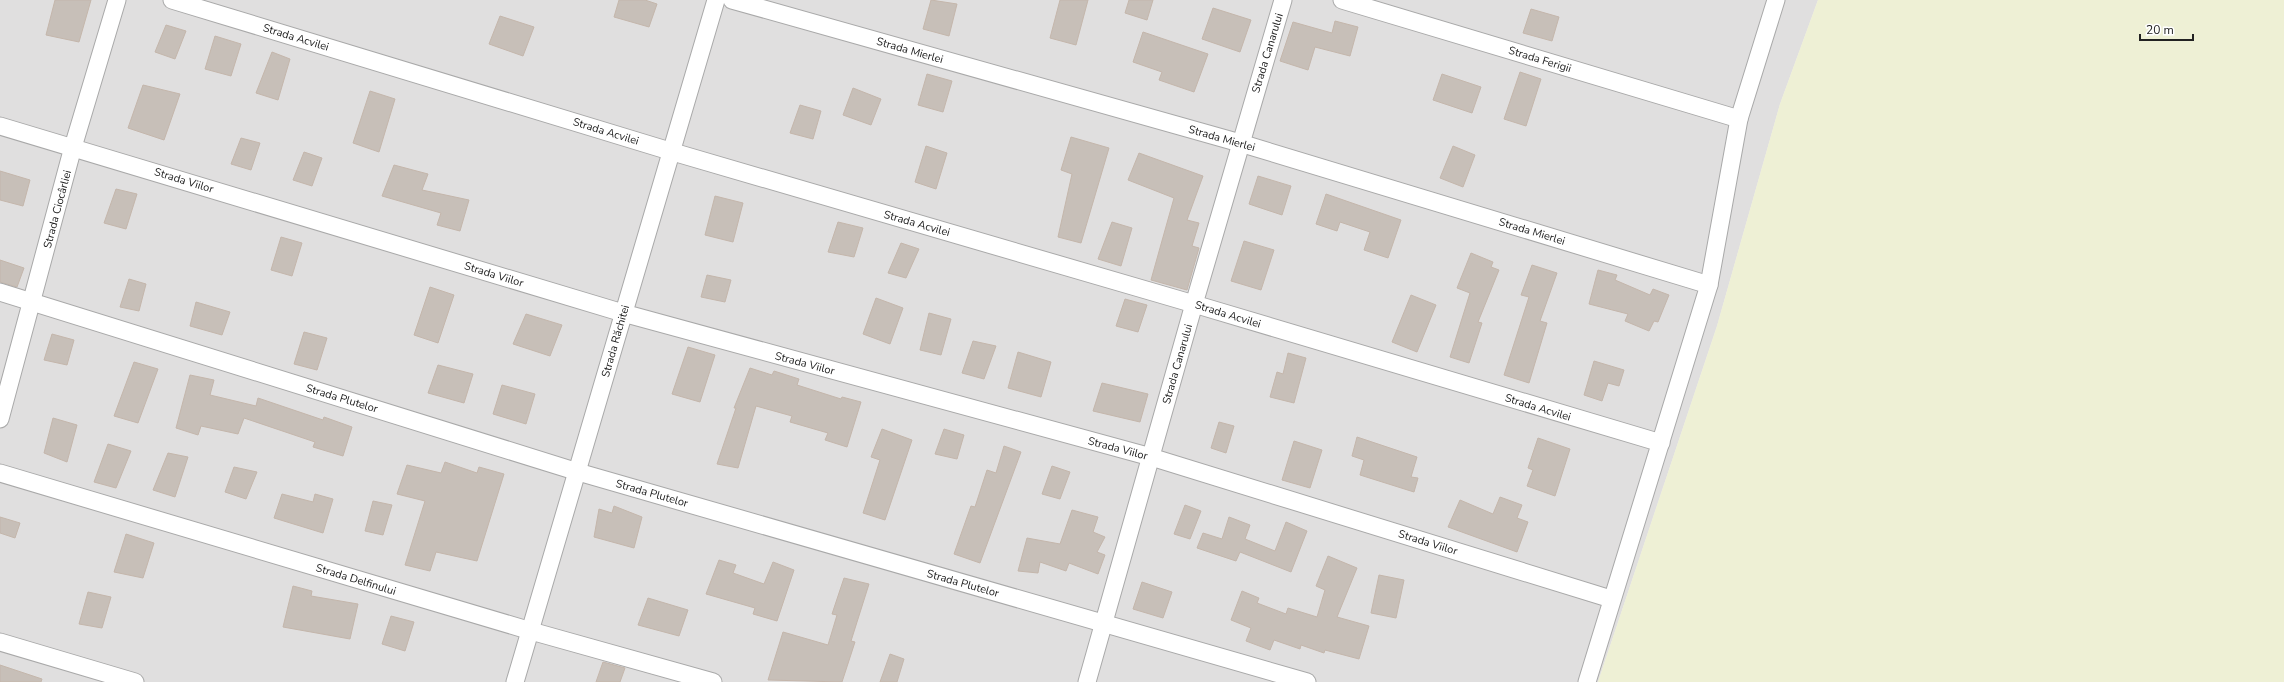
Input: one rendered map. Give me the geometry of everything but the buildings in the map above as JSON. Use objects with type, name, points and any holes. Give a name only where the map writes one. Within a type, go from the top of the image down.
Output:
[{"type":"street","name":"Strada Ciocârliei","points":[[0,419],[73,147],[117,0]]},
{"type":"street","name":"Strada Acvilei","points":[[172,0],[673,152],[1194,304],[1661,444]]},
{"type":"street","name":"Strada Răchitei","points":[[515,682],[578,472],[623,313],[673,152],[716,0]]},
{"type":"street","name":"Strada Mierlei","points":[[732,0],[1240,143],[1709,284]]},
{"type":"street","name":"Strada Canarului","points":[[1087,682],[1240,143],[1283,0]]},
{"type":"street","name":"Strada Ferigii","points":[[1342,0],[1739,119]]},
{"type":"street","points":[[1586,682],[1661,444],[1709,284],[1739,119],[1776,0]]},
{"type":"street","name":"Strada Viilor","points":[[0,126],[623,313],[1151,457],[1611,599]]},
{"type":"street","name":"Strada Plutelor","points":[[0,292],[578,472],[1308,682]]},
{"type":"street","name":"Strada Delfinului","points":[[0,473],[531,631],[713,682]]},
{"type":"street","points":[[0,642],[135,682]]},
{"type":"shaded area","points":[[0,0],[1818,0],[1780,104],[1717,326],[1598,682],[0,682]]},
{"type":"green space","points":[[1818,0],[2284,0],[2284,682],[1598,682],[1717,326],[1780,104]]}]
